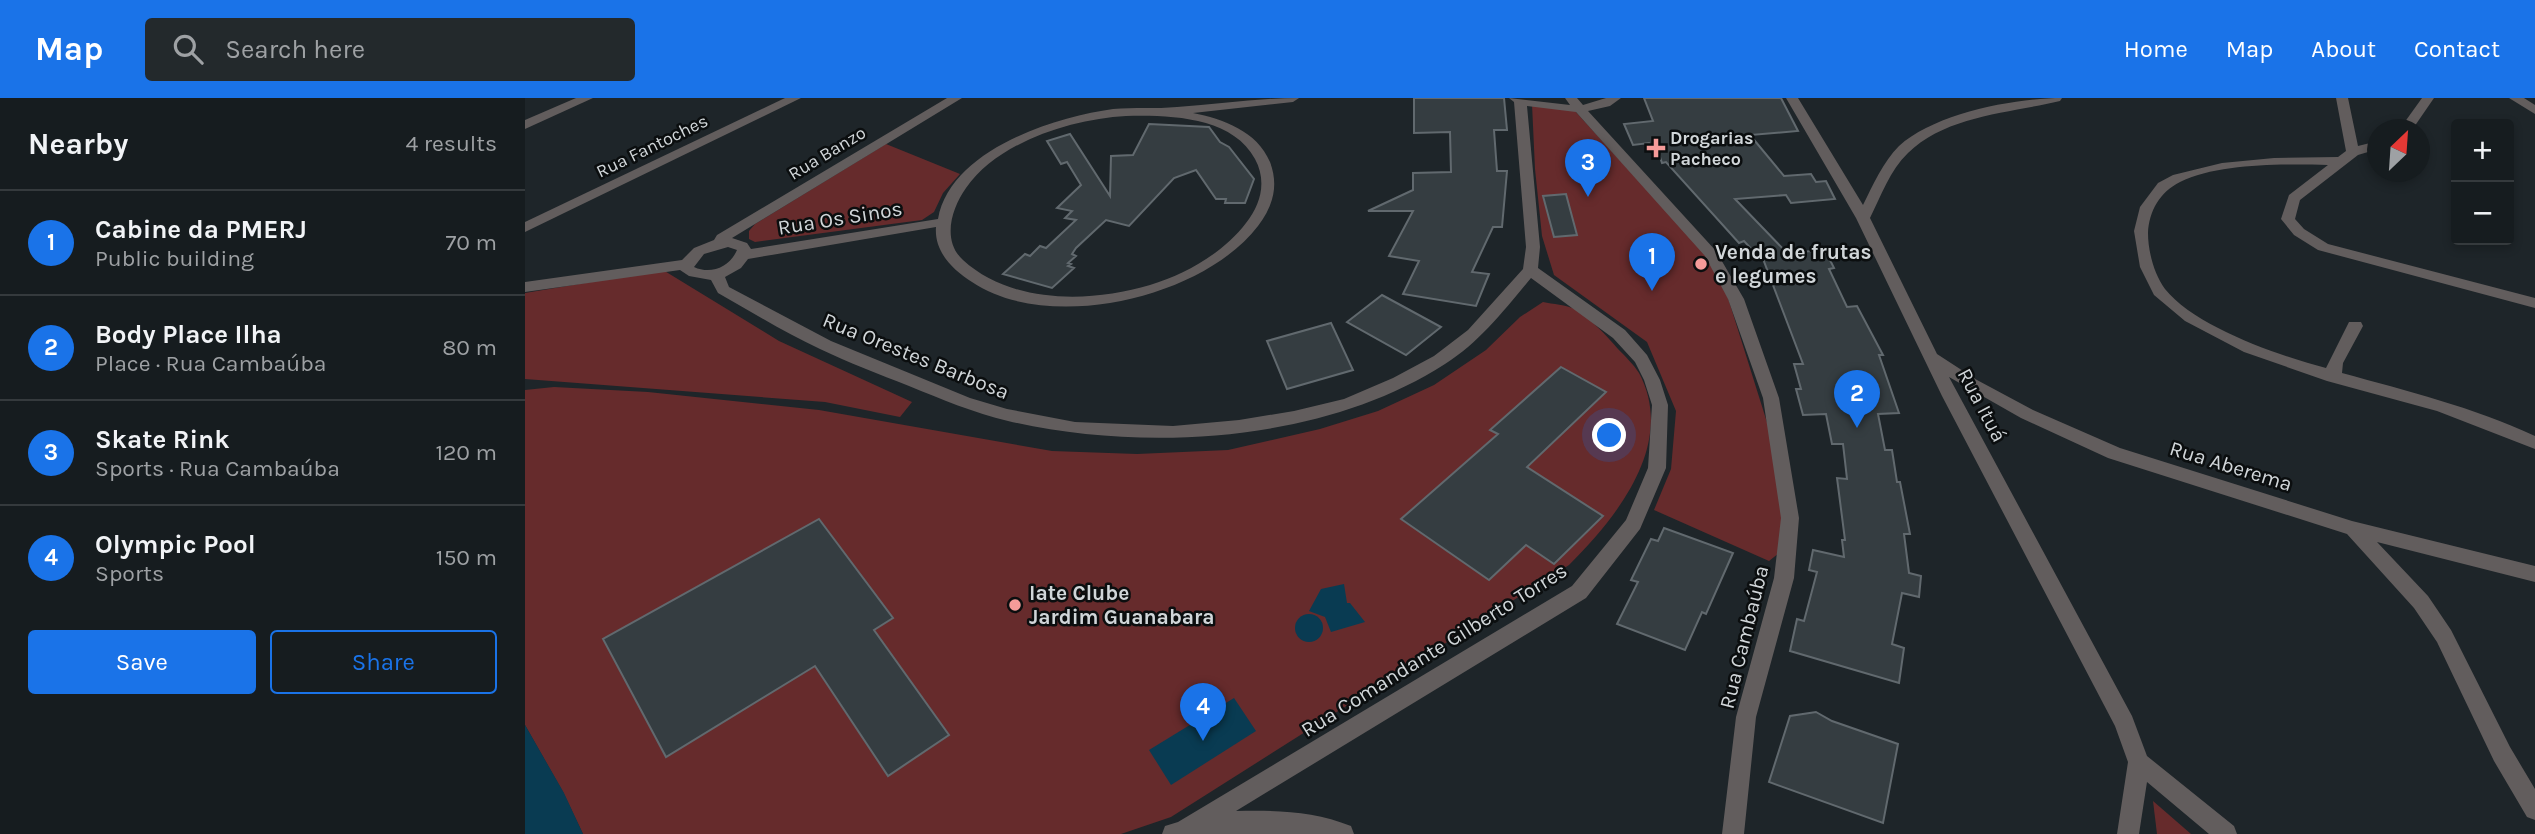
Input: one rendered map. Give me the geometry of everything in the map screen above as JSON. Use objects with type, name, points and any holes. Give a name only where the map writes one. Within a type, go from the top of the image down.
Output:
[{"type":"street","points":[[525,125],[587,98]]},
{"type":"street","name":"Rua Fantoches","points":[[525,228],[795,98]]},
{"type":"street","name":"Rua Banzo","points":[[687,264],[702,249],[720,243],[722,238],[956,98]]},
{"type":"street","points":[[1161,112],[1205,119],[1240,135],[1263,158],[1270,186],[1260,218],[1231,249],[1187,276],[1131,295],[1071,302],[1016,296],[973,279],[948,253],[943,222],[955,191],[982,163],[1021,139],[1066,122],[1102,115],[1161,112],[1293,98]]},
{"type":"street","name":"Rua Cambaúba","points":[[1571,98],[1592,125],[1711,254],[1736,299],[1756,350],[1779,440],[1790,517],[1784,578],[1746,717],[1734,834]]},
{"type":"street","name":"Rua Ituá","points":[[1792,98],[1863,219],[1932,357],[2125,723],[2139,762],[2129,834]]},
{"type":"street","points":[[1863,219],[1885,177],[1904,149],[1941,126],[2056,98]]},
{"type":"street","points":[[2342,98],[2346,156]]},
{"type":"street","points":[[2413,119],[2428,98]]},
{"type":"street","points":[[2515,98],[2535,110]]},
{"type":"street","points":[[1530,270],[1533,247],[1518,99],[1580,110],[1611,101]]},
{"type":"street","points":[[1592,125],[1611,101]]},
{"type":"street","points":[[2367,149],[2346,156],[2241,164],[2190,174],[2164,185],[2146,207],[2140,238],[2145,263],[2161,294],[2221,336],[2296,367],[2483,420],[2535,443]]},
{"type":"street","points":[[2346,156],[2294,198],[2288,219],[2299,232],[2323,247],[2535,303]]},
{"type":"street","name":"Rua Os Sinos","points":[[743,255],[943,222]]},
{"type":"street","points":[[525,287],[687,264],[687,269],[698,275],[716,274],[734,266],[743,255],[742,246],[720,243]]},
{"type":"street","name":"Rua Orestes Barbosa","points":[[716,274],[723,290],[825,345],[964,402],[1007,415],[1075,428],[1173,432],[1239,426],[1294,417],[1348,404],[1399,382],[1440,360],[1473,334],[1530,270]]},
{"type":"street","name":"Rua Comandante Gilberto Torres","points":[[1179,832],[1579,592],[1634,524],[1657,468],[1660,405],[1652,380],[1641,359],[1619,334],[1530,270]]},
{"type":"street","points":[[2333,377],[2335,363],[2355,326]]},
{"type":"street","name":"Rua Aberema","points":[[1932,357],[1971,384],[2027,414],[2114,453],[2352,527],[2535,574]]},
{"type":"street","points":[[2352,527],[2421,602],[2444,636],[2502,754],[2535,809]]},
{"type":"street","points":[[2139,762],[2226,834]]},
{"type":"street","points":[[1179,832],[1258,821],[1327,828],[1343,834]]},
{"type":"shaded area","points":[[1532,104],[1575,111],[1705,254],[1728,298],[1776,451],[1784,549],[1769,561],[1654,510],[1671,469],[1676,411],[1647,342],[1554,275],[1542,236]]},
{"type":"shaded area","points":[[886,144],[960,174],[943,193],[934,212],[922,220],[755,242],[749,239],[749,231],[755,224]]},
{"type":"shaded area","points":[[663,270],[779,341],[912,402],[900,417],[825,402],[525,379],[525,293]]},
{"type":"shaded area","name":"Iate Clube Jardim Guanabara","points":[[1543,302],[1580,312],[1604,333],[1639,373],[1649,400],[1651,426],[1646,453],[1622,502],[1569,565],[1171,817],[1121,834],[583,834],[525,725],[525,390],[554,387],[648,392],[819,410],[1052,451],[1137,454],[1228,450],[1320,429],[1378,411],[1434,385],[1486,350],[1520,317]]},
{"type":"shaded area","points":[[2153,801],[2191,834],[2157,834]]},
{"type":"water","points":[[1344,584],[1347,603],[1350,603],[1365,622],[1331,632],[1325,617],[1309,611],[1321,589]]},
{"type":"water","points":[[1309,614],[1319,618],[1323,628],[1319,638],[1309,642],[1299,638],[1295,628],[1299,618]]},
{"type":"water","points":[[1234,698],[1256,731],[1171,785],[1149,750]]},
{"type":"water","points":[[525,725],[564,793],[583,834],[525,834]]},
{"type":"building","points":[[1414,98],[1504,98],[1507,130],[1494,130],[1497,171],[1507,171],[1502,227],[1493,227],[1472,272],[1489,274],[1476,306],[1403,294],[1419,261],[1389,256],[1413,211],[1368,211],[1413,190],[1413,173],[1451,172],[1450,132],[1414,133]]},
{"type":"building","points":[[1644,98],[1781,98],[1798,131],[1750,135],[1784,176],[1811,174],[1816,182],[1826,181],[1835,199],[1791,203],[1786,195],[1735,199],[1787,253],[1825,250],[1834,268],[1829,269],[1847,307],[1857,306],[1883,355],[1879,355],[1899,413],[1878,414],[1885,450],[1892,450],[1897,482],[1900,482],[1910,534],[1904,534],[1909,573],[1921,576],[1919,597],[1902,593],[1892,644],[1904,648],[1899,683],[1790,651],[1797,619],[1804,621],[1817,572],[1809,570],[1813,550],[1844,557],[1842,540],[1845,540],[1837,478],[1847,479],[1843,444],[1832,444],[1826,414],[1803,415],[1796,389],[1801,389],[1794,364],[1803,364],[1760,251],[1754,252],[1744,241],[1739,243],[1666,162],[1662,163],[1659,154],[1649,143],[1633,145],[1624,124],[1653,121]]},
{"type":"building","points":[[1149,124],[1209,127],[1254,179],[1245,203],[1225,203],[1226,199],[1216,199],[1196,170],[1174,178],[1129,226],[1106,220],[1076,248],[1072,254],[1076,256],[1068,263],[1071,264],[1068,266],[1074,268],[1052,288],[1003,274],[1025,254],[1030,256],[1040,246],[1046,248],[1076,220],[1065,218],[1072,211],[1057,208],[1081,185],[1067,162],[1061,164],[1047,141],[1070,134],[1110,196],[1111,156],[1133,155]]},
{"type":"building","points":[[1566,194],[1577,235],[1554,237],[1543,196]]},
{"type":"building","points":[[1382,295],[1441,327],[1406,355],[1347,322]]},
{"type":"building","points":[[1331,323],[1353,370],[1287,389],[1267,341]]},
{"type":"building","points":[[1561,367],[1606,392],[1527,467],[1603,516],[1554,564],[1526,545],[1489,580],[1401,519],[1498,434],[1490,430]]},
{"type":"building","points":[[819,519],[893,618],[874,630],[949,735],[888,776],[815,666],[666,757],[603,639]]},
{"type":"building","points":[[1664,528],[1733,553],[1706,614],[1702,612],[1685,650],[1617,624],[1638,582],[1631,580],[1651,539],[1658,541]]},
{"type":"building","points":[[1816,712],[1832,721],[1898,744],[1883,823],[1769,782],[1790,716]]},
{"type":"place","name":"Drogarias Pacheco","points":[[1656,148]]},
{"type":"place","name":"Skate Rink","points":[[1588,197]]},
{"type":"place","name":"Venda de frutas e legumes","points":[[1701,264]]},
{"type":"place","name":"Cabine da PMERJ","points":[[1652,291]]},
{"type":"place","name":"Body Place Ilha","points":[[1857,428]]},
{"type":"place","name":"Iate Clube Jardim Guanabara","points":[[1015,605]]},
{"type":"place","name":"Olympic Pool","points":[[1203,741]]}]
